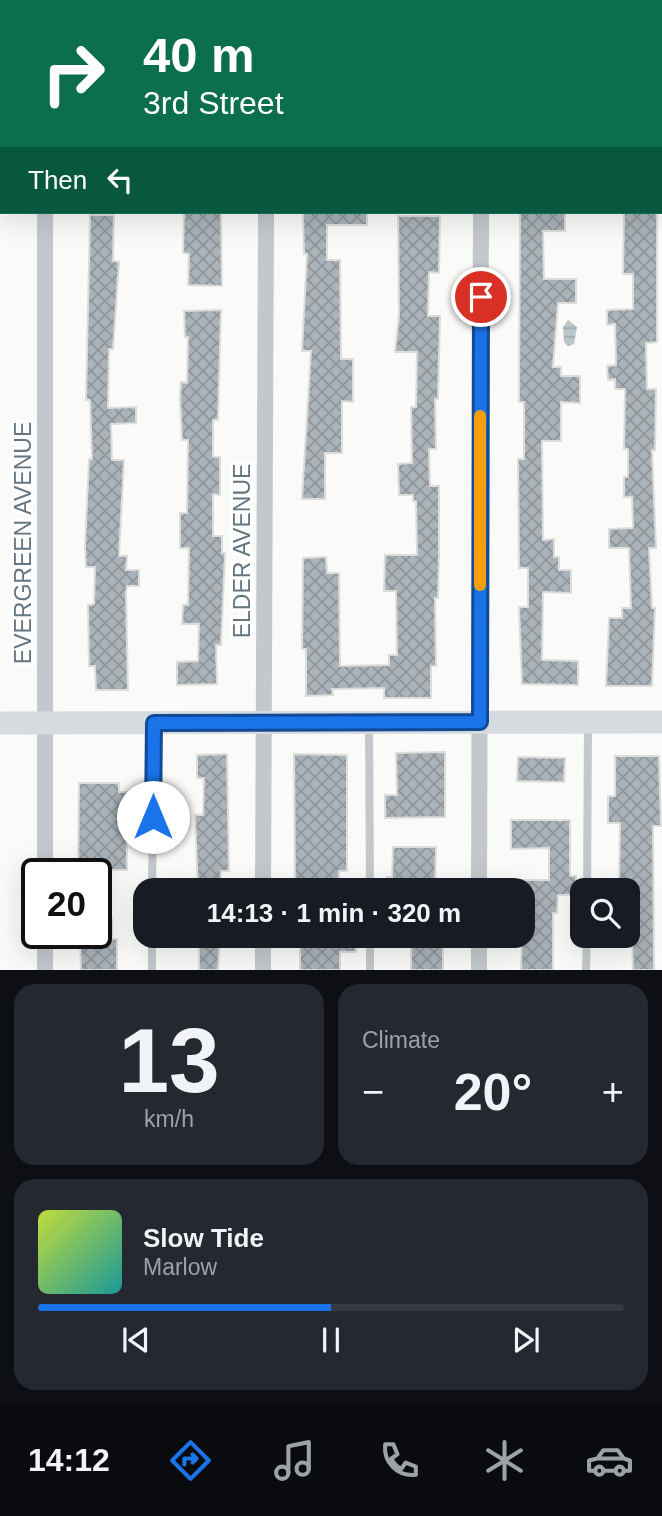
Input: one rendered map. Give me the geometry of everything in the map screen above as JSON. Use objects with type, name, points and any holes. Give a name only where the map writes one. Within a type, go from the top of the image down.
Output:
[{"type":"street","name":"EVERGREEN AVENUE","points":[[45,214],[45,858]]},
{"type":"street","name":"ELDER AVENUE","points":[[263,878],[266,214]]},
{"type":"street","points":[[479,878],[481,214]]},
{"type":"street","points":[[0,723],[662,722]]},
{"type":"street","points":[[263,948],[263,970]]},
{"type":"street","points":[[479,948],[479,970]]},
{"type":"street","points":[[45,949],[45,970]]},
{"type":"lane","points":[[369,722],[370,878]]},
{"type":"lane","points":[[587,878],[588,722]]},
{"type":"lane","points":[[152,878],[154,723]]},
{"type":"lane","points":[[152,948],[152,970]]},
{"type":"lane","points":[[370,948],[370,970]]},
{"type":"lane","points":[[586,970],[587,948]]},
{"type":"shaded area","points":[[568,320],[577,327],[574,344],[568,346],[564,342],[563,327]]},
{"type":"building","points":[[184,214],[221,214],[222,286],[188,285],[189,254],[183,253]]},
{"type":"building","points":[[303,214],[367,214],[367,225],[327,225],[327,260],[340,260],[341,359],[353,359],[353,402],[342,401],[342,453],[325,453],[325,499],[302,499],[311,351],[302,351],[307,254],[304,254]]},
{"type":"building","points":[[520,214],[565,214],[565,231],[543,231],[544,279],[576,279],[576,303],[558,303],[553,367],[561,367],[561,376],[580,376],[580,403],[561,402],[561,441],[542,441],[543,540],[554,539],[554,557],[559,557],[559,570],[571,570],[571,593],[543,592],[542,660],[578,661],[578,685],[522,684],[519,607],[528,607],[528,568],[519,568],[518,459],[524,459],[524,402],[519,402]]},
{"type":"building","points":[[624,214],[657,214],[657,342],[646,343],[647,389],[656,389],[655,450],[652,450],[656,548],[649,548],[652,608],[655,608],[652,686],[606,686],[609,618],[622,618],[622,608],[631,608],[629,548],[609,548],[609,529],[633,528],[632,497],[624,497],[624,477],[628,477],[628,449],[624,449],[625,389],[615,389],[615,379],[608,380],[607,366],[616,365],[615,324],[607,325],[607,310],[633,309],[633,274],[623,274]]},
{"type":"building","points":[[90,215],[114,215],[113,261],[119,262],[113,349],[109,349],[108,408],[136,407],[136,423],[111,424],[112,460],[124,460],[119,556],[127,556],[126,570],[139,570],[139,586],[127,586],[126,592],[128,690],[96,690],[95,666],[89,666],[88,605],[94,604],[95,567],[86,567],[85,547],[89,459],[92,459],[90,400],[86,400]]},
{"type":"building","points":[[398,216],[440,216],[439,273],[429,272],[428,316],[440,316],[438,399],[435,399],[436,449],[429,449],[430,486],[439,486],[438,598],[435,598],[436,666],[431,666],[431,698],[384,698],[384,688],[332,689],[333,695],[306,696],[306,649],[302,649],[303,558],[326,557],[327,573],[339,573],[340,666],[389,665],[389,655],[397,655],[396,591],[384,591],[385,555],[417,555],[416,501],[413,501],[413,495],[399,495],[398,464],[412,463],[411,407],[416,407],[417,352],[395,352],[399,315]]},
{"type":"building","points":[[221,310],[218,420],[213,420],[213,457],[220,457],[220,495],[213,494],[213,536],[222,536],[222,553],[225,553],[221,645],[216,645],[217,684],[177,685],[177,662],[198,661],[199,624],[182,624],[183,605],[188,605],[189,548],[180,548],[180,513],[187,513],[188,440],[182,440],[180,398],[181,382],[187,383],[188,337],[185,337],[184,311]]},
{"type":"building","points":[[445,752],[445,817],[385,818],[385,795],[397,795],[396,753]]},
{"type":"building","points":[[227,754],[229,871],[221,871],[221,878],[197,878],[195,815],[203,815],[204,778],[197,778],[197,755]]},
{"type":"building","points":[[294,754],[347,755],[347,871],[339,871],[339,878],[295,878]]},
{"type":"building","points":[[615,756],[659,756],[661,826],[653,826],[654,970],[633,970],[632,948],[640,948],[640,878],[619,878],[620,823],[608,823],[608,796],[615,796]]},
{"type":"building","points":[[518,757],[565,758],[564,782],[517,781]]},
{"type":"building","points":[[79,783],[119,783],[119,792],[141,792],[141,815],[130,815],[130,830],[127,829],[127,870],[112,870],[112,858],[78,858]]},
{"type":"building","points":[[511,820],[570,820],[570,876],[576,878],[570,878],[570,895],[558,895],[557,913],[553,913],[553,970],[521,970],[521,948],[535,948],[535,880],[549,880],[549,848],[511,849]]},
{"type":"building","points":[[393,847],[436,847],[435,878],[387,878],[392,877]]},
{"type":"building","points":[[112,939],[117,939],[117,970],[81,970],[80,949],[112,949]]},
{"type":"building","points":[[199,948],[219,948],[218,970],[199,970]]},
{"type":"building","points":[[300,948],[356,948],[356,952],[340,952],[340,970],[300,970]]},
{"type":"building","points":[[411,948],[443,948],[443,970],[411,970]]},
{"type":"slow traffic","points":[[480,416],[480,585]]},
{"type":"route","points":[[153,817],[154,723],[480,722],[481,297]]}]
